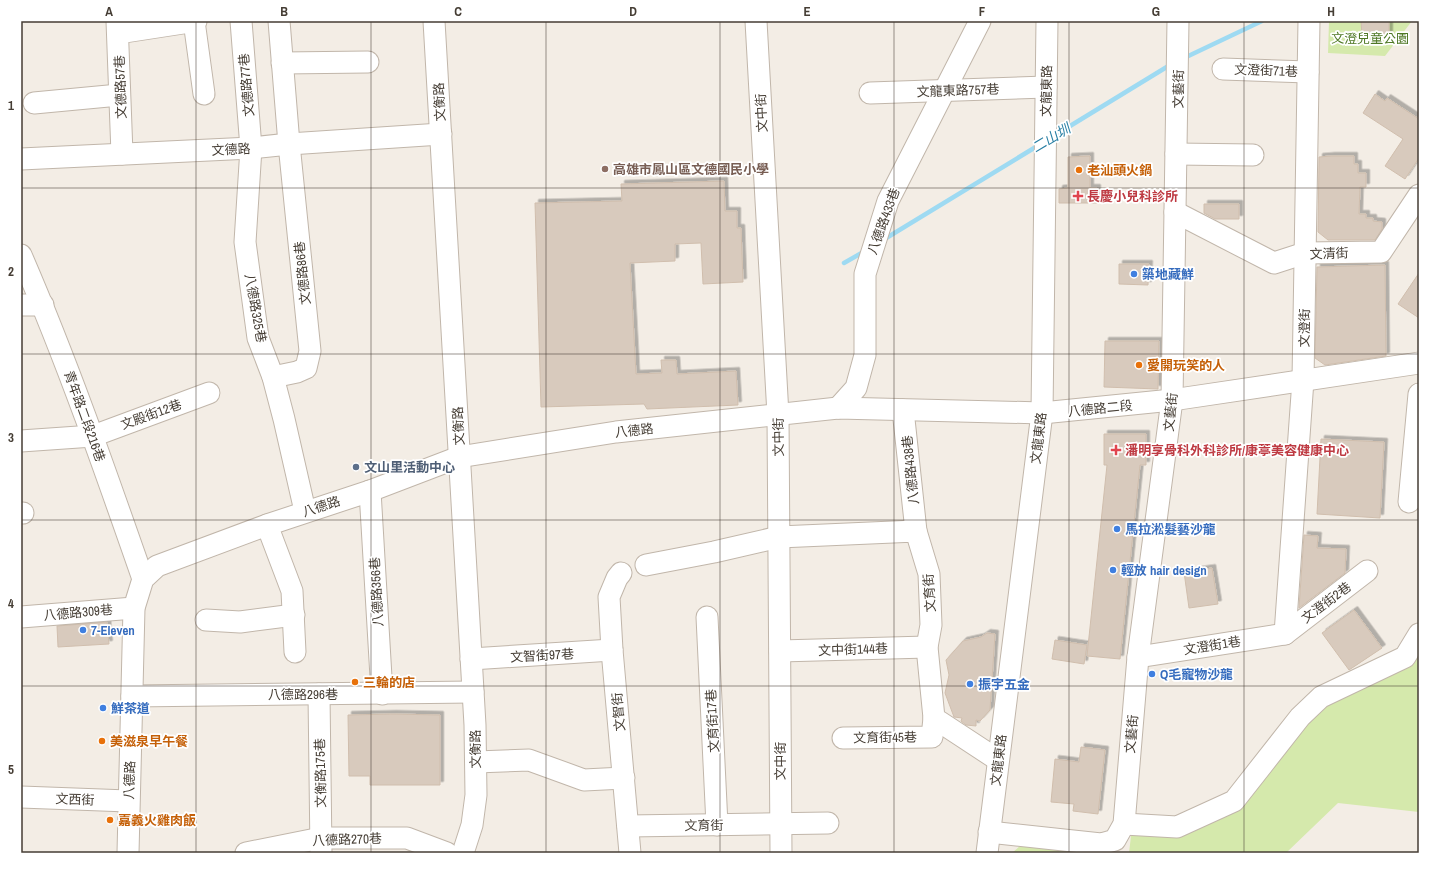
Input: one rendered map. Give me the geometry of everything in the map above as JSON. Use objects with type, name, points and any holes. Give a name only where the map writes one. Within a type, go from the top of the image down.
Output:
[{"type":"street","points":[[118,27],[195,21],[204,94]]},
{"type":"street","name":"文德路77巷","points":[[241,21],[251,148]]},
{"type":"street","points":[[279,21],[289,144]]},
{"type":"street","name":"文衡路","points":[[434,21],[476,762],[476,795],[472,826],[463,853]]},
{"type":"street","name":"文中街","points":[[756,21],[778,415],[781,853]]},
{"type":"street","name":"八德路433巷","points":[[838,408],[856,388],[865,355],[865,274],[888,201],[980,21]]},
{"type":"street","name":"文龍東路","points":[[987,853],[1042,413],[1047,21]]},
{"type":"street","name":"文藝街","points":[[989,832],[1101,844],[1115,840],[1124,824],[1138,657],[1172,400],[1178,21]]},
{"type":"street","name":"文澄街","points":[[1285,634],[1303,380],[1309,21]]},
{"type":"street","name":"文德路57巷","points":[[118,27],[122,154]]},
{"type":"street","points":[[282,63],[368,62]]},
{"type":"street","name":"文澄街71巷","points":[[1224,68],[1308,72]]},
{"type":"street","name":"文龍東路757巷","points":[[870,93],[1046,87]]},
{"type":"street","points":[[34,103],[119,95]]},
{"type":"street","name":"文德路","points":[[21,159],[251,148],[441,134]]},
{"type":"street","name":"文德路86巷","points":[[273,377],[297,372],[306,368],[310,351],[289,144]]},
{"type":"street","name":"八德路325巷","points":[[251,148],[245,242],[258,338],[273,377],[305,511]]},
{"type":"street","points":[[1176,154],[1253,155]]},
{"type":"street","name":"文清街","points":[[1175,212],[1274,263],[1305,253],[1381,252],[1419,195]]},
{"type":"street","name":"青年路二段216巷","points":[[21,256],[43,305],[93,436],[143,579]]},
{"type":"street","points":[[21,305],[43,305]]},
{"type":"street","name":"八德路二段","points":[[778,415],[838,408],[1042,413],[1172,400],[1419,363]]},
{"type":"street","name":"文殿街12巷","points":[[21,442],[93,436],[209,393]]},
{"type":"street","points":[[1409,502],[1419,394]]},
{"type":"street","name":"八德路438巷","points":[[903,410],[916,531]]},
{"type":"street","name":"八德路","points":[[128,853],[128,801],[134,608],[143,579],[157,566],[305,511],[370,491],[459,457],[616,432],[778,415]]},
{"type":"street","name":"八德路356巷","points":[[370,491],[382,694]]},
{"type":"street","points":[[266,525],[292,591],[295,652]]},
{"type":"street","points":[[646,565],[714,552],[779,537],[916,531]]},
{"type":"street","name":"文育街","points":[[916,531],[929,574],[931,625],[927,647],[934,718]]},
{"type":"street","name":"文澄街2巷","points":[[1285,634],[1367,571]]},
{"type":"street","name":"文智街","points":[[621,573],[617,578],[609,597],[612,650],[630,853]]},
{"type":"street","name":"八德路309巷","points":[[21,617],[134,608]]},
{"type":"street","points":[[206,620],[240,622],[294,615]]},
{"type":"street","name":"文育街17巷","points":[[707,617],[716,825]]},
{"type":"street","name":"文澄街1巷","points":[[1138,657],[1285,634]]},
{"type":"street","points":[[1124,824],[1177,828],[1234,801],[1272,751],[1305,712],[1322,698],[1405,657],[1419,634]]},
{"type":"street","name":"文中街144巷","points":[[780,651],[927,647]]},
{"type":"street","name":"文智街97巷","points":[[471,659],[612,650]]},
{"type":"street","name":"八德路296巷","points":[[132,696],[473,692]]},
{"type":"street","name":"文衡路175巷","points":[[319,694],[321,845]]},
{"type":"street","points":[[934,718],[998,760]]},
{"type":"street","name":"文育街45巷","points":[[844,738],[932,737],[934,718]]},
{"type":"street","points":[[476,762],[529,760],[584,780],[624,778]]},
{"type":"street","name":"文西街","points":[[21,797],[128,801]]},
{"type":"street","name":"文育街","points":[[628,826],[828,823]]},
{"type":"street","name":"八德路270巷","points":[[246,853],[407,838],[447,853]]},
{"type":"green space","name":"文澄兒童公園","points":[[1329,21],[1412,21],[1385,56],[1328,53]]},
{"type":"green space","points":[[1419,654],[1419,812],[1338,803],[1286,853],[1129,853],[1131,836],[1177,833],[1285,749],[1323,706]]},
{"type":"green space","points":[[1021,845],[1086,853],[1012,853]]},
{"type":"building","points":[[1361,21],[1389,21],[1389,35],[1362,37]]},
{"type":"building","points":[[1375,94],[1385,101],[1387,98],[1419,119],[1419,158],[1405,179],[1385,166],[1403,139],[1363,113]]},
{"type":"building","points":[[1090,156],[1090,188],[1097,188],[1097,203],[1059,203],[1059,189],[1068,188],[1068,157]]},
{"type":"building","points":[[1354,156],[1354,164],[1358,164],[1358,173],[1366,173],[1366,187],[1360,187],[1359,214],[1366,214],[1366,218],[1373,218],[1373,221],[1382,222],[1382,229],[1375,240],[1328,240],[1318,232],[1319,157]]},
{"type":"building","points":[[724,181],[725,211],[737,211],[737,228],[741,228],[743,282],[703,284],[701,243],[675,244],[675,261],[630,263],[636,374],[662,373],[661,360],[676,360],[677,374],[736,371],[738,405],[647,409],[644,404],[541,407],[535,203],[622,201],[621,184]]},
{"type":"building","points":[[1204,204],[1239,204],[1239,219],[1215,219],[1204,213]]},
{"type":"building","name":"築地藏鮮","points":[[1119,264],[1149,264],[1148,285],[1119,284]]},
{"type":"building","points":[[1385,265],[1386,356],[1325,365],[1315,358],[1317,267]]},
{"type":"building","points":[[1419,273],[1419,318],[1398,304]]},
{"type":"building","points":[[1105,341],[1159,341],[1158,389],[1104,387]]},
{"type":"building","points":[[1104,434],[1146,434],[1146,465],[1140,465],[1120,659],[1087,656],[1107,465],[1104,465]]},
{"type":"building","points":[[1321,439],[1384,442],[1380,518],[1317,514]]},
{"type":"building","points":[[1304,535],[1318,536],[1317,548],[1346,549],[1345,573],[1299,608]]},
{"type":"building","points":[[1212,568],[1218,604],[1189,608],[1184,572]]},
{"type":"building","points":[[1354,610],[1382,648],[1349,670],[1322,633]]},
{"type":"building","name":"7-Eleven","points":[[107,622],[109,644],[58,647],[57,626]]},
{"type":"building","name":"振宇五金","points":[[987,633],[995,634],[990,710],[980,721],[976,720],[976,726],[966,725],[961,721],[962,718],[954,717],[945,693],[949,675],[946,660],[963,641],[981,637]]},
{"type":"building","points":[[1055,640],[1087,645],[1084,664],[1052,659]]},
{"type":"building","points":[[348,715],[440,715],[440,785],[370,785],[370,776],[349,776]]},
{"type":"building","points":[[1081,747],[1105,750],[1098,814],[1073,811],[1074,804],[1051,802],[1055,759],[1079,762]]},
{"type":"waterway","name":"二山圳","points":[[1182,59],[1262,21]]},
{"type":"waterway","name":"二山圳","points":[[1052,137],[1170,65]]},
{"type":"waterway","name":"二山圳","points":[[883,240],[1039,145]]},
{"type":"waterway","name":"二山圳","points":[[844,263],[865,251]]},
{"type":"place","name":"高雄市鳳山區文德國民小學","points":[[605,169]]},
{"type":"place","name":"老汕頭火鍋","points":[[1079,170]]},
{"type":"place","name":"長慶小兒科診所","points":[[1078,196]]},
{"type":"place","name":"築地藏鮮","points":[[1134,274]]},
{"type":"place","name":"愛開玩笑的人","points":[[1139,365]]},
{"type":"place","name":"潘明享骨科外科診所/康葶美容健康中心","points":[[1116,450]]},
{"type":"place","name":"文山里活動中心","points":[[356,467]]},
{"type":"place","name":"馬拉淞髮藝沙龍","points":[[1117,529]]},
{"type":"place","name":"輕放 hair design","points":[[1113,570]]},
{"type":"place","name":"7-Eleven","points":[[83,630]]},
{"type":"place","name":"Q毛寵物沙龍","points":[[1152,674]]},
{"type":"place","name":"三輪的店","points":[[355,682]]},
{"type":"place","name":"振宇五金","points":[[970,684]]},
{"type":"place","name":"鮮茶道","points":[[103,708]]},
{"type":"place","name":"美滋泉早午餐","points":[[102,741]]},
{"type":"place","name":"嘉義火雞肉飯","points":[[110,820]]}]
